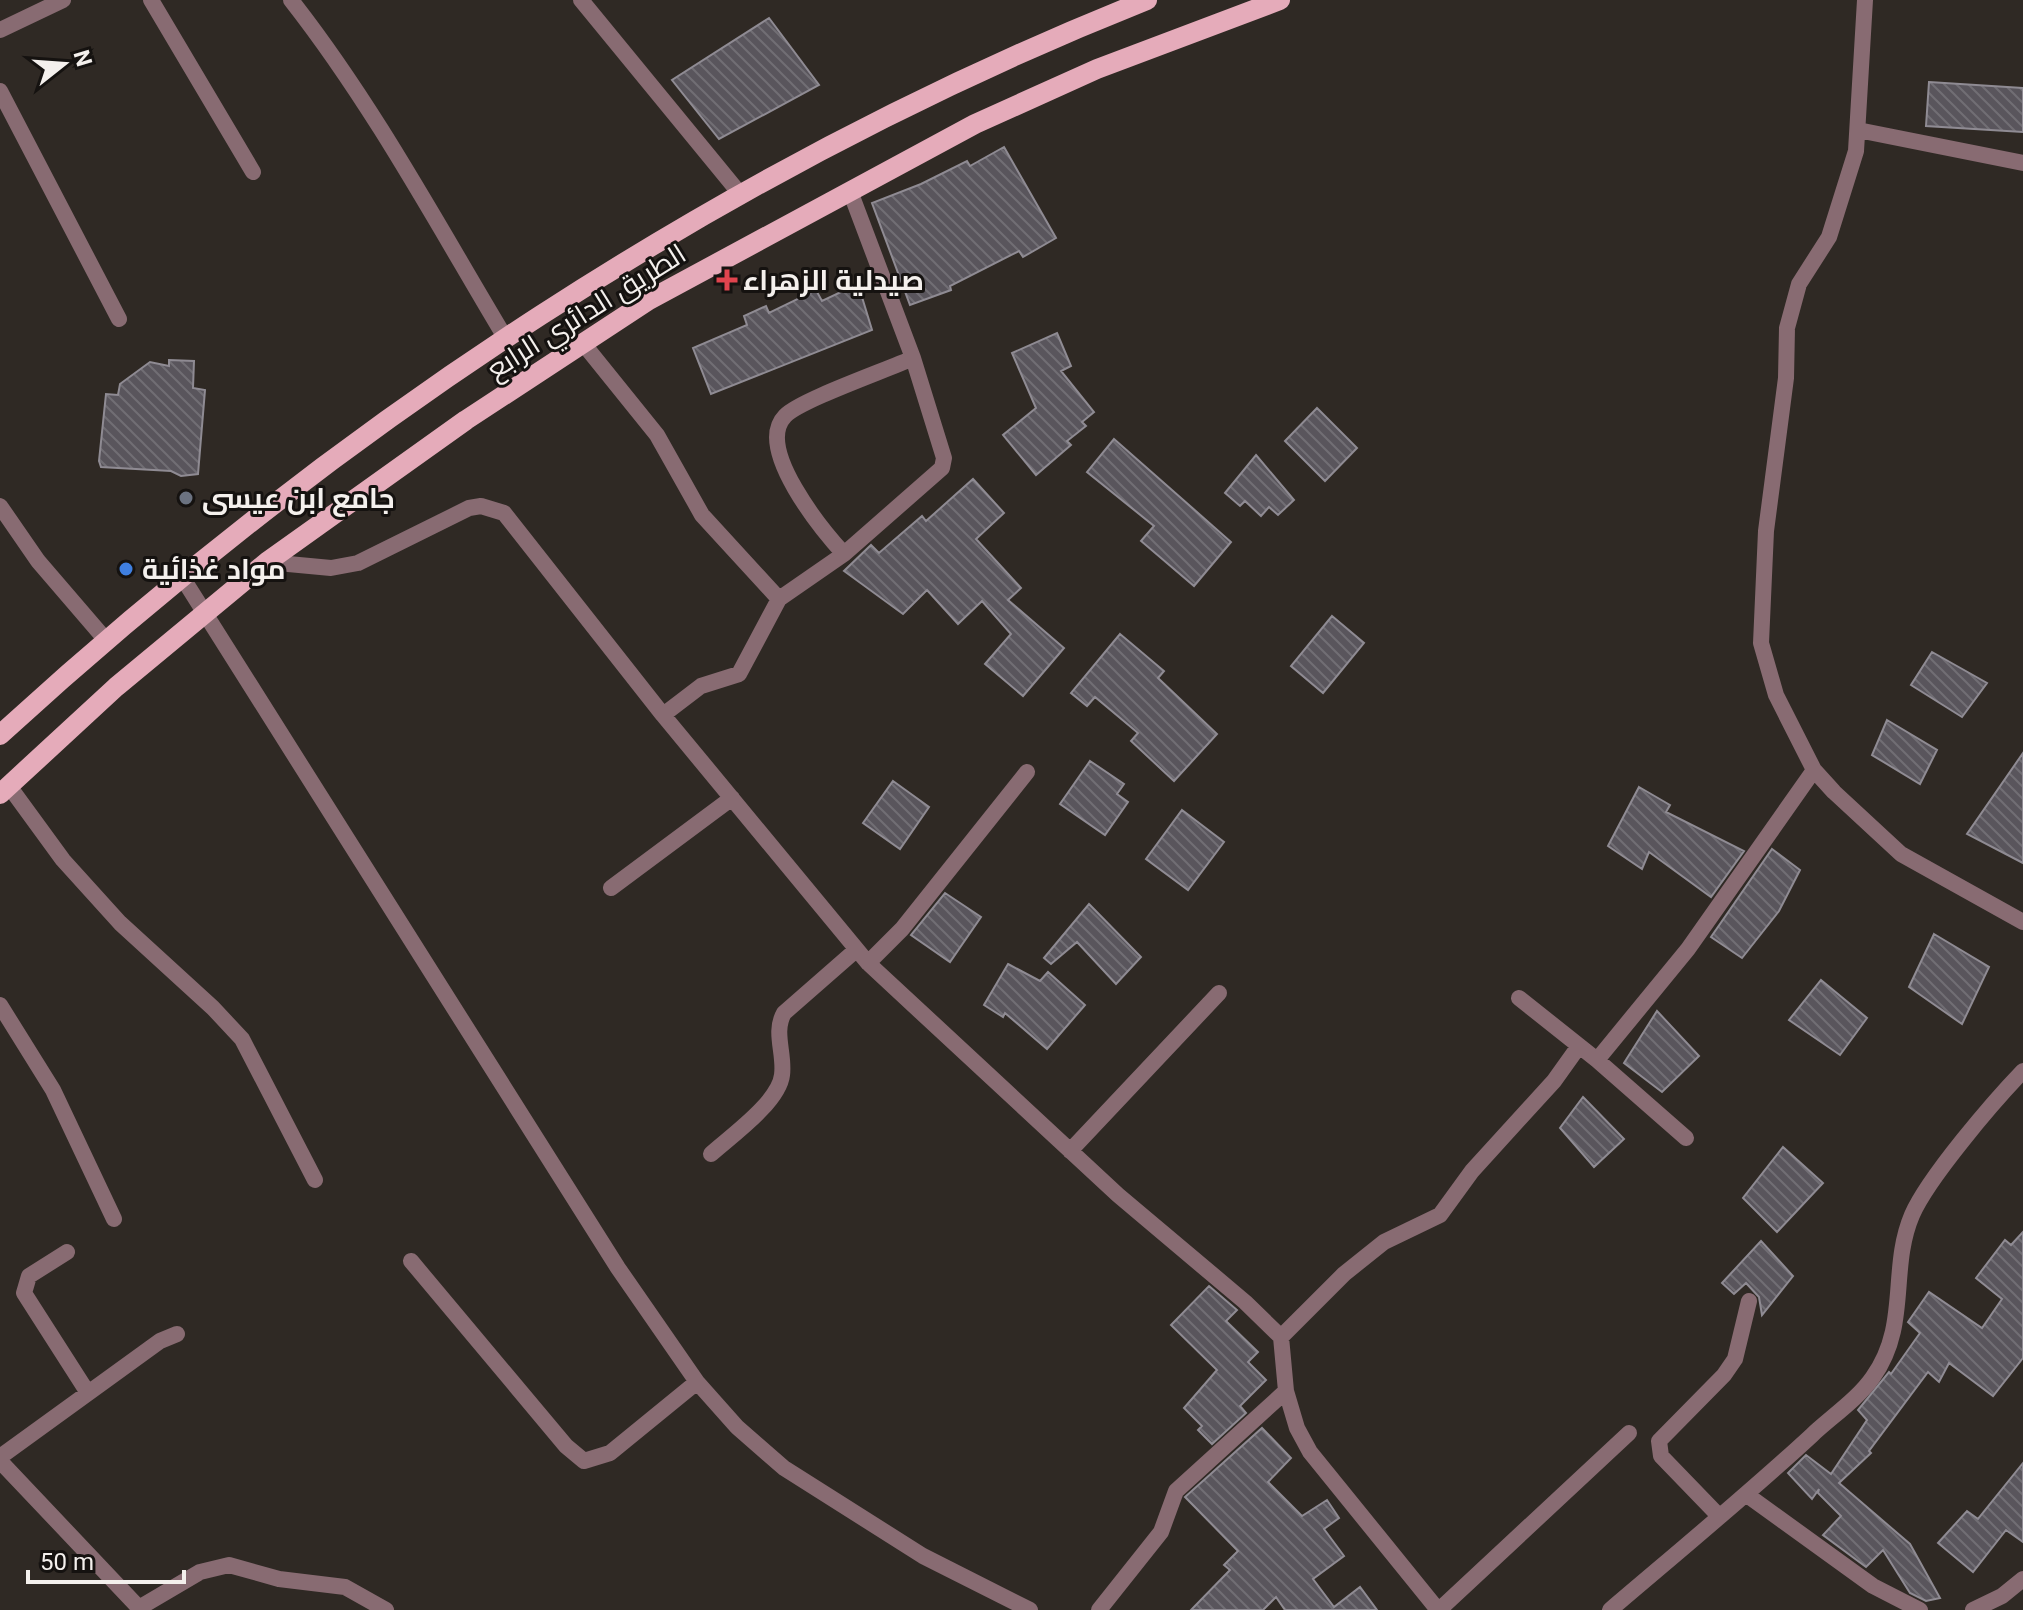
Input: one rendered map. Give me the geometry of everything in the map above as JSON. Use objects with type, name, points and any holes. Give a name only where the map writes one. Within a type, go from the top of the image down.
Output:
[{"type":"main road","name":"الطريق الدائري الرابع","points":[[0,735],[105,639],[182,577],[382,424],[506,339],[741,195],[901,110],[1147,0]]},
{"type":"main road","name":"الطريق الدائري الرابع","points":[[4,790],[116,687],[267,562],[582,342],[649,300],[975,124],[1084,75],[1280,0]]},
{"type":"street","points":[[0,30],[60,0]]},
{"type":"street","points":[[151,0],[253,172]]},
{"type":"street","points":[[291,0],[333,54],[380,125],[506,339]]},
{"type":"street","points":[[581,0],[741,195]]},
{"type":"street","points":[[1865,0],[1858,130],[1848,182],[1829,237],[1799,284],[1791,308],[1760,613],[1767,669],[1814,770],[1863,822],[1901,854],[2023,922]]},
{"type":"street","points":[[0,91],[119,319]]},
{"type":"street","points":[[1858,130],[2023,163]]},
{"type":"street","points":[[663,715],[701,686],[739,674],[779,599],[844,554],[942,468],[944,458],[913,358],[850,191]]},
{"type":"street","points":[[582,342],[657,435],[702,515],[779,599]]},
{"type":"street","points":[[844,554],[814,521],[794,489],[778,442],[779,427],[784,417],[810,402],[913,358]]},
{"type":"street","points":[[0,506],[38,561],[105,639]]},
{"type":"street","points":[[267,562],[320,568],[358,563],[469,508],[494,508],[516,527],[663,715],[868,963],[1070,1151],[1281,1337],[1286,1391],[1297,1428],[1310,1452],[1438,1610],[1629,1433]]},
{"type":"street","points":[[182,577],[421,951],[618,1268],[697,1382],[737,1427],[784,1468],[1003,1604],[1030,1610]]},
{"type":"street","points":[[1597,1060],[1688,949],[1814,770]]},
{"type":"street","points":[[868,963],[902,929],[1027,772]]},
{"type":"street","points":[[4,790],[88,889],[242,1039],[315,1180]]},
{"type":"street","points":[[611,888],[732,798]]},
{"type":"street","points":[[711,1154],[769,1101],[781,1084],[779,1025],[784,1013],[856,950]]},
{"type":"street","points":[[1070,1151],[1219,993]]},
{"type":"street","points":[[1519,998],[1597,1060],[1686,1138]]},
{"type":"street","points":[[0,1005],[53,1090],[114,1219]]},
{"type":"street","points":[[1281,1337],[1344,1274],[1384,1242],[1440,1215],[1472,1171],[1554,1081],[1579,1046]]},
{"type":"street","points":[[1610,1610],[1747,1495],[1872,1379],[1889,1348],[1898,1318],[1900,1264],[1912,1214],[1937,1176],[2023,1071]]},
{"type":"street","points":[[67,1252],[29,1276],[24,1293],[88,1393]]},
{"type":"street","points":[[411,1261],[566,1446],[584,1461],[610,1453],[697,1382]]},
{"type":"street","points":[[1719,1516],[1661,1456],[1659,1441],[1724,1375],[1735,1359],[1749,1301]]},
{"type":"street","points":[[177,1334],[160,1341],[0,1459],[140,1609],[200,1572],[229,1565],[279,1579],[345,1587],[386,1610]]},
{"type":"street","points":[[1099,1610],[1161,1532],[1176,1491],[1286,1391]]},
{"type":"street","points":[[1747,1495],[1873,1586],[1920,1610]]},
{"type":"street","points":[[1973,1610],[2002,1596],[2023,1579]]},
{"type":"building","points":[[769,18],[819,85],[719,139],[672,80]]},
{"type":"building","points":[[1929,82],[2023,88],[2023,132],[1926,126]]},
{"type":"building","points":[[1004,147],[1056,238],[1023,257],[1019,251],[950,286],[951,290],[910,305],[872,203],[921,184],[967,161],[970,166]]},
{"type":"building","points":[[858,284],[872,330],[711,394],[693,348],[747,325],[744,316],[766,306],[769,313],[816,290],[822,301]]},
{"type":"building","points":[[1057,333],[1071,366],[1061,371],[1094,412],[1082,422],[1086,426],[1067,441],[1071,445],[1036,475],[1003,435],[1036,408],[1012,353]]},
{"type":"building","points":[[169,360],[194,361],[193,388],[205,390],[198,474],[181,476],[171,471],[101,467],[99,461],[106,394],[118,395],[120,384],[150,362],[169,366]]},
{"type":"building","points":[[1317,408],[1357,448],[1325,481],[1285,441]]},
{"type":"building","points":[[1114,439],[1231,542],[1194,586],[1141,541],[1154,526],[1087,472]]},
{"type":"building","points":[[1256,455],[1294,500],[1278,515],[1269,507],[1261,516],[1245,501],[1240,506],[1225,493]]},
{"type":"building","points":[[973,479],[1004,513],[976,539],[1021,588],[1008,600],[1064,648],[1023,696],[985,664],[1011,634],[982,601],[958,624],[927,590],[903,614],[844,571],[871,545],[879,553],[922,516],[926,521]]},
{"type":"building","points":[[1332,616],[1364,643],[1323,693],[1291,666]]},
{"type":"building","points":[[1120,634],[1164,671],[1158,678],[1217,734],[1174,781],[1131,741],[1138,733],[1095,697],[1087,706],[1071,693]]},
{"type":"building","points":[[1932,652],[1987,683],[1962,717],[1911,685]]},
{"type":"building","points":[[1887,720],[1937,750],[1920,784],[1872,755]]},
{"type":"building","points":[[2023,753],[2023,863],[1967,834]]},
{"type":"building","points":[[1090,761],[1124,784],[1117,794],[1128,802],[1105,835],[1060,804]]},
{"type":"building","points":[[893,781],[929,807],[900,849],[863,823]]},
{"type":"building","points":[[1639,787],[1670,805],[1666,812],[1744,851],[1711,897],[1649,852],[1642,869],[1608,846]]},
{"type":"building","points":[[1182,810],[1224,842],[1188,890],[1146,859]]},
{"type":"building","points":[[1772,849],[1800,870],[1779,911],[1742,958],[1711,937]]},
{"type":"building","points":[[945,893],[981,917],[950,962],[911,935]]},
{"type":"building","points":[[1089,904],[1141,957],[1116,984],[1077,942],[1051,964],[1044,958]]},
{"type":"building","points":[[1934,934],[1989,967],[1962,1024],[1909,987]]},
{"type":"building","points":[[1008,964],[1040,981],[1048,972],[1085,1005],[1047,1049],[1005,1013],[1003,1017],[984,1005]]},
{"type":"building","points":[[1821,980],[1867,1018],[1840,1055],[1789,1020]]},
{"type":"building","points":[[1657,1011],[1699,1056],[1662,1092],[1624,1063]]},
{"type":"building","points":[[1583,1097],[1624,1139],[1594,1167],[1560,1128]]},
{"type":"building","points":[[1783,1147],[1823,1183],[1777,1232],[1743,1198]]},
{"type":"building","points":[[2023,1232],[2023,1358],[1993,1396],[1949,1363],[1939,1382],[1928,1372],[1869,1451],[1871,1453],[1839,1483],[1910,1544],[1940,1598],[1926,1601],[1910,1593],[1883,1550],[1866,1567],[1823,1535],[1841,1516],[1818,1493],[1819,1489],[1812,1499],[1788,1473],[1806,1455],[1831,1474],[1867,1420],[1858,1410],[1889,1372],[1891,1374],[1920,1333],[1908,1322],[1929,1292],[1982,1328],[2002,1299],[1976,1278],[2005,1240],[2011,1245]]},
{"type":"building","points":[[1761,1241],[1793,1276],[1762,1315],[1759,1297],[1746,1283],[1734,1294],[1722,1283]]},
{"type":"building","points":[[1209,1286],[1237,1310],[1226,1321],[1258,1352],[1248,1362],[1266,1380],[1240,1406],[1246,1413],[1212,1444],[1198,1430],[1202,1426],[1184,1408],[1217,1370],[1171,1325]]},
{"type":"building","points":[[1262,1428],[1291,1458],[1268,1482],[1302,1516],[1327,1500],[1339,1518],[1324,1529],[1344,1556],[1313,1579],[1334,1607],[1360,1587],[1377,1610],[1285,1610],[1276,1597],[1263,1610],[1191,1610],[1230,1570],[1224,1565],[1238,1551],[1185,1497]]},
{"type":"building","points":[[2023,1463],[2023,1542],[2006,1530],[1973,1572],[1938,1543],[1967,1511],[1978,1519]]},
{"type":"place","name":"صيدلية الزهراء","points":[[727,280]]},
{"type":"place","name":"جامع ابن عيسى","points":[[186,498]]},
{"type":"place","name":"مواد غذائية","points":[[126,569]]}]
